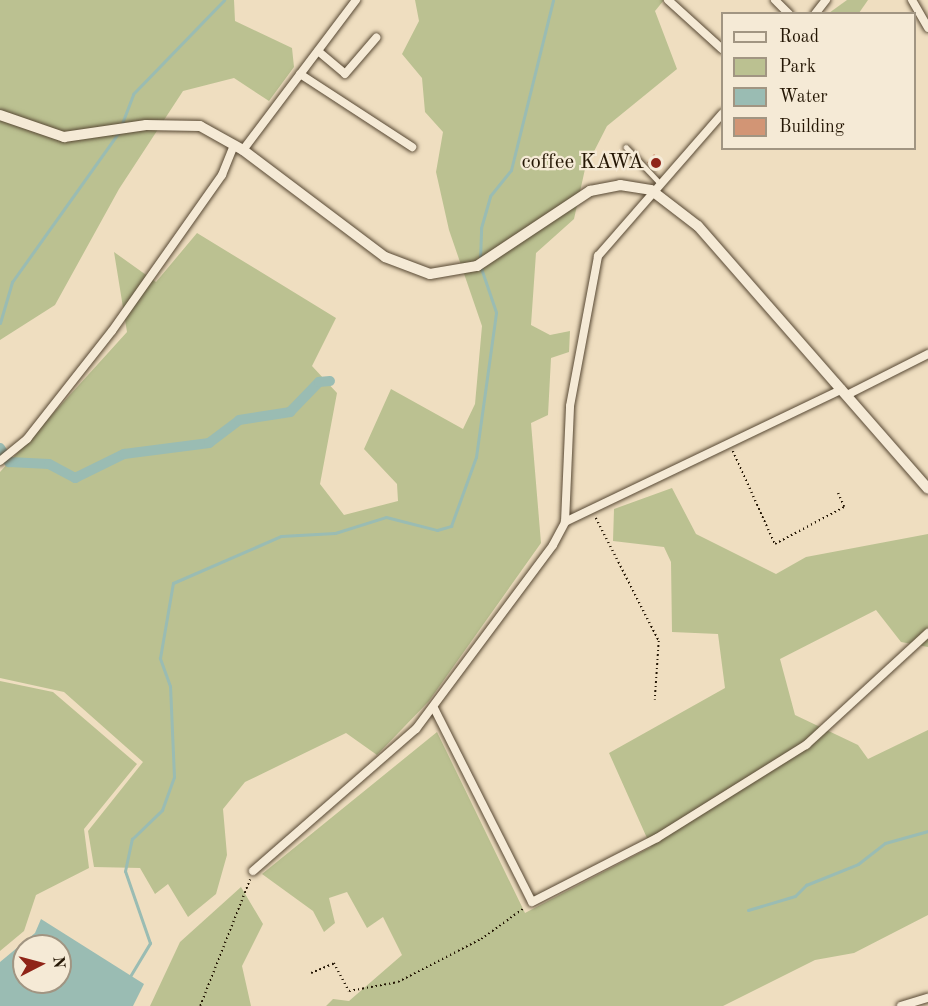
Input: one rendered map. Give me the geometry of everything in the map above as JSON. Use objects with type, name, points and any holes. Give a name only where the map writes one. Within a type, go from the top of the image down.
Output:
[{"type":"street","points":[[0,461],[27,439],[112,331],[222,175],[238,148],[300,74],[356,0]]},
{"type":"street","points":[[668,0],[721,47]]},
{"type":"street","points":[[774,0],[787,12]]},
{"type":"street","points":[[817,12],[826,0]]},
{"type":"street","points":[[916,2],[928,28]]},
{"type":"street","points":[[318,51],[345,74],[376,38]]},
{"type":"street","points":[[300,74],[412,147]]},
{"type":"street","points":[[0,115],[64,137],[117,133],[146,125],[200,126],[238,148],[398,265],[430,274],[462,272],[490,259],[590,191],[620,185],[655,186],[698,226],[928,489]]},
{"type":"street","points":[[565,522],[570,406],[592,277],[598,256],[655,186],[721,116]]},
{"type":"street","points":[[253,872],[352,789],[434,708],[565,522],[729,442],[928,354]]},
{"type":"street","points":[[434,708],[532,902],[657,838],[806,746],[928,633]]},
{"type":"street","points":[[901,1006],[928,998]]},
{"type":"lane","points":[[626,147],[655,186]]},
{"type":"path","points":[[729,442],[776,544],[844,507],[837,491]]},
{"type":"path","points":[[593,508],[659,641],[656,700]]},
{"type":"path","points":[[200,1006],[253,872]]},
{"type":"path","points":[[311,973],[334,963],[349,991],[398,982],[481,939],[532,902]]},
{"type":"green space","points":[[0,0],[234,0],[235,21],[292,48],[294,67],[269,101],[234,78],[183,91],[119,189],[55,305],[0,340]]},
{"type":"green space","points":[[415,0],[664,0],[655,11],[677,69],[607,126],[585,169],[574,219],[536,253],[531,325],[550,335],[570,331],[569,352],[551,358],[548,415],[531,423],[541,543],[429,701],[377,755],[346,733],[245,782],[223,809],[227,855],[216,894],[188,917],[168,884],[155,894],[140,868],[94,867],[88,831],[143,762],[64,692],[0,678],[0,472],[127,332],[114,252],[156,282],[197,233],[336,318],[312,366],[337,393],[320,484],[344,515],[398,501],[397,484],[364,449],[391,389],[463,429],[475,404],[482,326],[449,230],[436,172],[443,132],[425,112],[422,78],[402,54],[419,21]]},
{"type":"green space","points":[[847,0],[868,0],[860,12],[830,12]]},
{"type":"green space","points":[[672,488],[696,534],[776,574],[806,557],[928,534],[928,647],[901,642],[876,610],[780,659],[795,715],[858,745],[868,759],[928,730],[928,915],[854,953],[815,960],[723,1006],[326,1006],[333,999],[349,1001],[402,955],[383,917],[367,928],[347,892],[329,898],[335,923],[324,932],[313,911],[262,874],[437,732],[525,913],[651,847],[609,753],[725,688],[718,634],[672,632],[671,562],[664,547],[613,541],[614,509]]},
{"type":"green space","points":[[0,681],[53,692],[137,764],[84,829],[89,868],[36,895],[24,931],[20,934],[12,934],[12,941],[0,951]]},
{"type":"green space","points":[[241,887],[263,924],[242,966],[251,1006],[150,1006],[180,942]]},
{"type":"water","points":[[41,919],[65,934],[34,934]]},
{"type":"water","points":[[72,939],[144,984],[133,1006],[0,1006],[0,962],[12,952],[12,994],[72,994]]},
{"type":"building","name":"coffee KAWA","points":[[654,154],[664,162],[657,171],[647,163]]},
{"type":"waterway","points":[[121,126],[133,94],[224,0]]},
{"type":"waterway","points":[[480,261],[481,228],[490,196],[511,170],[553,0]]},
{"type":"waterway","points":[[0,323],[12,282],[119,132]]},
{"type":"waterway","points":[[129,978],[150,943],[125,871],[132,839],[162,810],[174,777],[170,686],[160,658],[173,583],[281,536],[335,533],[386,517],[437,530],[451,526],[476,457],[496,312],[481,268]]},
{"type":"waterway","points":[[0,448],[9,462],[49,464],[75,478],[124,454],[209,443],[239,420],[290,412],[319,382],[330,381]]},
{"type":"waterway","points":[[748,910],[795,896],[806,885],[858,864],[885,843],[928,831]]},
{"type":"place","name":"coffee KAWA","points":[[656,163]]}]
